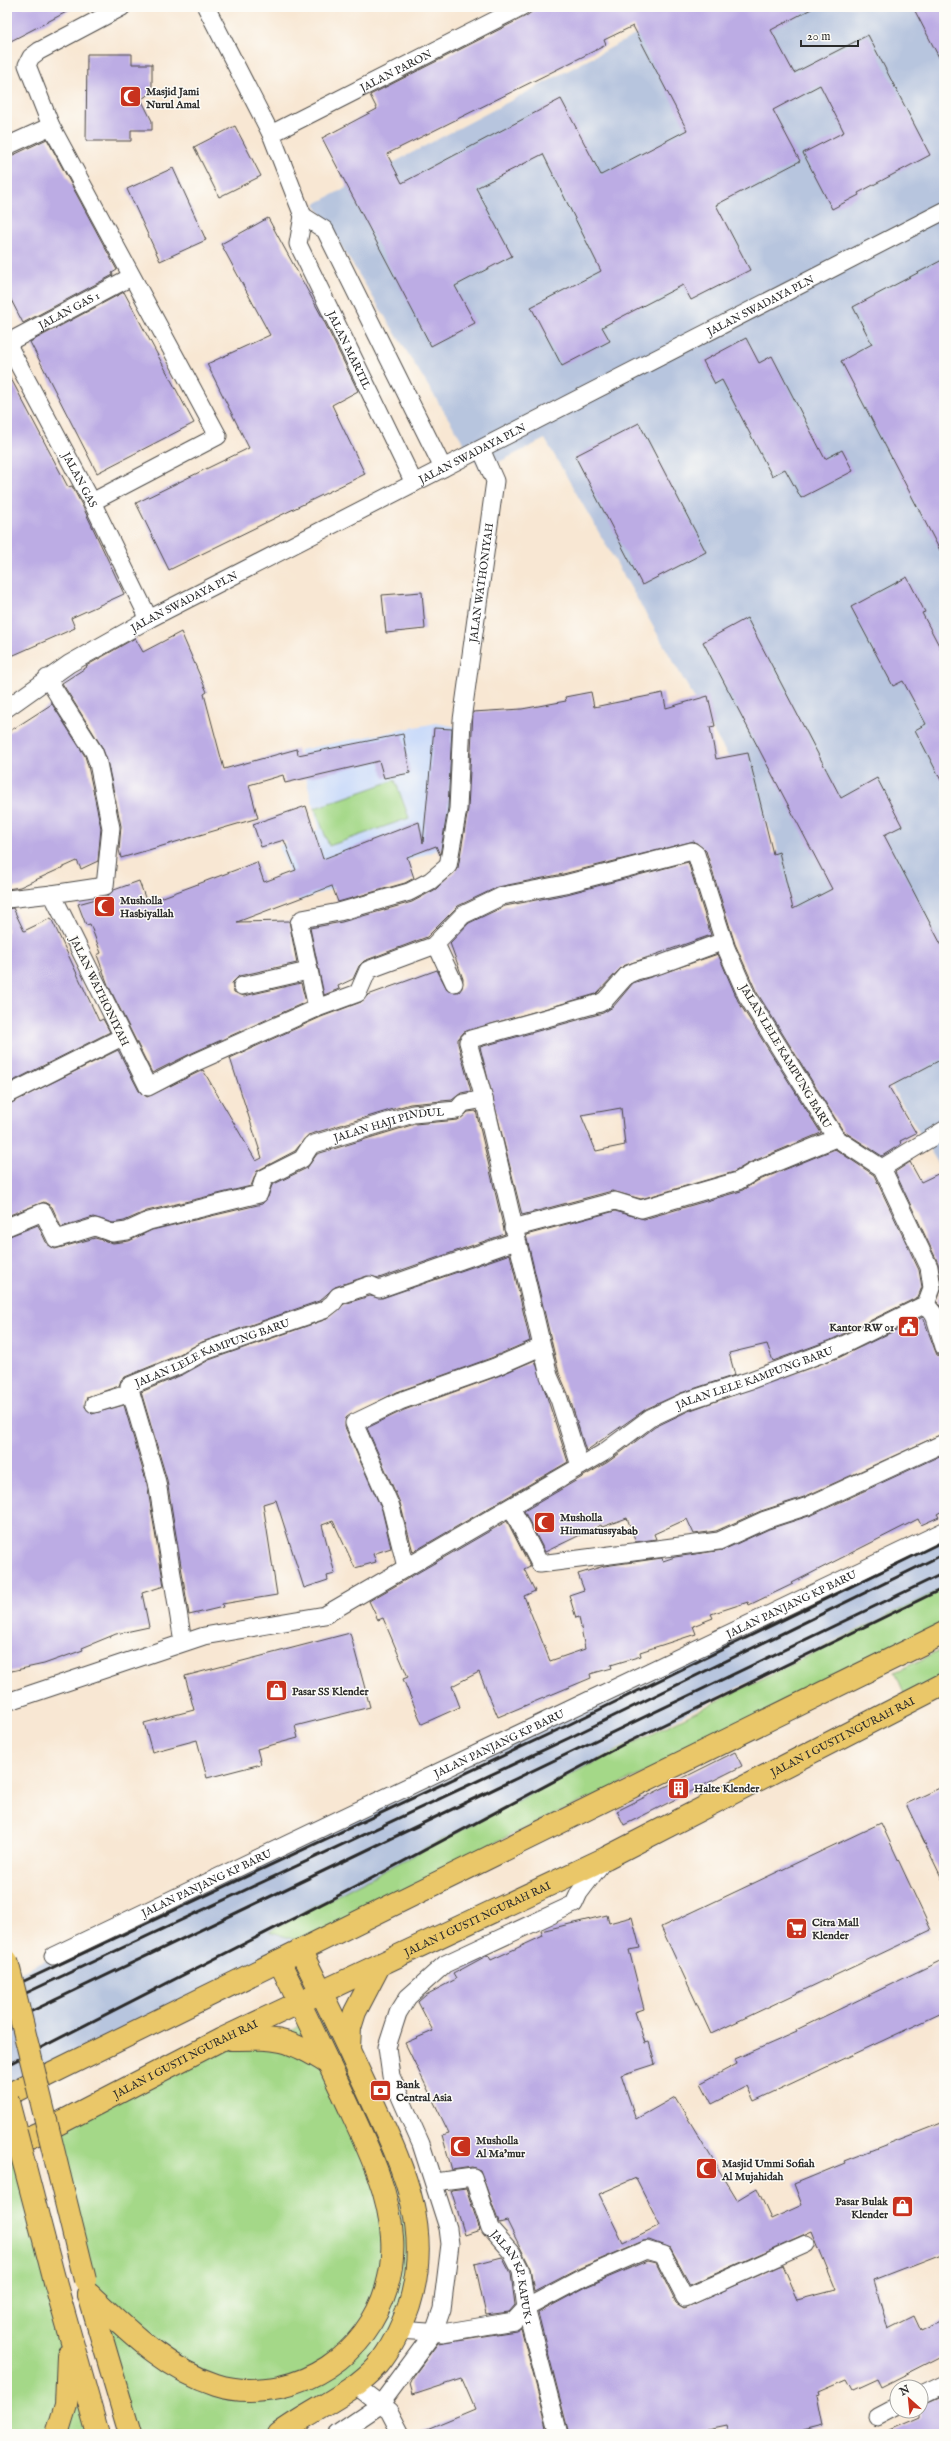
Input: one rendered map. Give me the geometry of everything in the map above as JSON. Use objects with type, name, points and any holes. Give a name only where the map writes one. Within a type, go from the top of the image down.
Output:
[{"type":"main road","points":[[7,2095],[944,1633]]},
{"type":"main road","name":"JALAN I GUSTI NGURAH RAI","points":[[13,2145],[48,2129],[222,2039],[609,1862],[944,1684]]},
{"type":"main road","points":[[279,2434],[355,2385],[378,2365],[399,2330],[414,2286],[419,2243],[415,2210],[398,2156],[322,1992],[300,1950]]},
{"type":"main road","points":[[87,2287],[140,2340],[181,2370],[216,2385],[242,2391],[264,2390],[309,2378],[326,2370],[355,2346],[372,2320],[385,2292],[392,2257],[392,2237],[389,2215],[377,2174],[329,2064],[298,2003],[279,1960]]},
{"type":"main road","points":[[7,1961],[87,2287],[130,2434]]},
{"type":"main road","points":[[349,2051],[350,2028],[355,2012],[379,1966]]},
{"type":"main road","points":[[222,2039],[274,2038],[298,2045],[329,2064]]},
{"type":"main road","points":[[7,2098],[13,2145],[98,2434]]},
{"type":"main road","points":[[57,2434],[63,2418],[67,2392],[68,2360],[65,2321]]},
{"type":"street","points":[[92,502],[218,436],[51,126],[27,65],[38,51],[122,7]]},
{"type":"street","points":[[206,7],[271,134],[303,216],[325,230],[443,468]]},
{"type":"street","name":"JALAN PARON","points":[[271,134],[521,7]]},
{"type":"street","points":[[7,146],[51,126]]},
{"type":"street","name":"JALAN SWADAYA PLN","points":[[7,708],[46,678],[149,619],[944,211]]},
{"type":"street","name":"JALAN MARTIL","points":[[303,216],[298,244],[414,483]]},
{"type":"street","name":"JALAN GAS 1","points":[[7,343],[131,277]]},
{"type":"street","name":"JALAN GAS","points":[[7,343],[92,502],[149,619]]},
{"type":"street","name":"JALAN WATHONIYAH","points":[[308,971],[298,922],[302,919],[339,912],[409,892],[430,881],[448,866],[458,810],[462,720],[495,481],[481,449]]},
{"type":"street","points":[[7,899],[105,886],[111,828],[94,752],[46,678]]},
{"type":"street","name":"JALAN LELE KAMPUNG BARU","points":[[317,1008],[360,992],[368,970],[436,944],[463,915],[502,896],[565,884],[689,850],[696,854],[724,941],[747,996],[836,1138],[882,1168]]},
{"type":"street","name":"JALAN WATHONIYAH","points":[[52,894],[122,1037],[149,1087],[194,1063],[317,1008]]},
{"type":"street","points":[[580,1466],[559,1399],[549,1376],[541,1347],[484,1099],[468,1042],[471,1039],[600,1003],[605,1000],[628,975],[636,971],[659,965],[724,941]]},
{"type":"street","points":[[436,944],[454,983]]},
{"type":"street","points":[[242,986],[308,971],[317,1008]]},
{"type":"street","points":[[7,1095],[122,1037]]},
{"type":"street","name":"JALAN HAJI PINDUL","points":[[7,1227],[43,1212],[56,1240],[95,1227],[112,1233],[127,1231],[149,1222],[259,1194],[264,1178],[302,1159],[311,1145],[400,1117],[419,1112],[457,1110],[463,1103],[484,1099]]},
{"type":"street","points":[[944,1130],[882,1168],[929,1267],[932,1288],[926,1304],[934,1314],[944,1347]]},
{"type":"street","name":"JALAN LELE KAMPUNG BARU","points":[[183,1642],[157,1482],[129,1386],[180,1365],[205,1351],[324,1310],[343,1294],[370,1285],[378,1289],[514,1234],[615,1202],[641,1209],[738,1181],[752,1172],[836,1138]]},
{"type":"street","name":"JALAN LELE KAMPUNG BARU","points":[[7,1702],[204,1636],[312,1619],[325,1615],[603,1453],[650,1418],[668,1409],[837,1348],[926,1304]]},
{"type":"street","points":[[406,1567],[391,1507],[354,1423],[400,1401],[495,1366],[541,1347]]},
{"type":"street","points":[[94,1404],[130,1393]]},
{"type":"street","points":[[511,1507],[540,1564],[719,1541],[765,1520],[808,1506],[944,1443]]},
{"type":"street","name":"JALAN PANJANG KP BARU","points":[[53,1956],[944,1530]]},
{"type":"street","points":[[337,2434],[380,2405],[434,2332],[442,2309],[450,2244],[448,2228],[421,2144],[391,2076],[387,2047],[398,2013],[408,1997],[445,1964],[574,1904],[579,1893],[609,1862]]},
{"type":"street","points":[[398,2156],[421,2144]]},
{"type":"street","name":"JALAN KP. KAPUK 1","points":[[434,2182],[473,2177],[490,2228],[512,2253],[521,2271],[526,2308],[559,2434]]},
{"type":"street","points":[[399,2330],[434,2332],[514,2321],[526,2308],[584,2277],[646,2250],[663,2255],[685,2298],[806,2244]]},
{"type":"street","points":[[929,2391],[944,2384]]},
{"type":"street","points":[[355,2385],[389,2411],[401,2434]]},
{"type":"street","points":[[878,2417],[889,2411]]},
{"type":"shaded area","points":[[688,7],[944,7],[944,1173],[792,924],[775,838],[545,439],[481,471],[315,204]]},
{"type":"shaded area","points":[[436,723],[459,727],[451,845],[299,901],[279,846],[319,829],[299,750]]},
{"type":"shaded area","points":[[944,1531],[944,1588],[697,1708],[270,1931],[310,1945],[7,2095],[7,1979]]},
{"type":"green space","points":[[395,780],[409,818],[329,846],[315,808]]},
{"type":"green space","points":[[944,1588],[944,1633],[464,1857],[469,1868],[310,1945],[269,1931],[507,1806]]},
{"type":"green space","points":[[944,1649],[944,1684],[908,1702],[895,1672]]},
{"type":"green space","points":[[331,2011],[418,2230],[394,2340],[279,2434],[130,2434],[48,2129],[222,2039],[280,2035]]},
{"type":"green space","points":[[18,2142],[98,2434],[7,2434],[7,2147]]},
{"type":"building","points":[[7,7],[76,7],[7,43]]},
{"type":"building","points":[[539,7],[815,7],[771,30],[794,73],[868,35],[930,155],[858,193],[859,195],[832,209],[803,153],[844,132],[820,85],[773,110],[800,161],[716,205],[750,270],[691,300],[683,285],[602,327],[610,341],[562,366],[531,307],[601,271],[543,154],[476,188],[512,256],[455,286],[475,323],[431,346],[322,138],[377,109],[370,95],[526,16]],"holes":[[[633,26],[687,130],[601,175],[561,99],[402,183],[387,154],[606,45],[604,40]]]},
{"type":"building","points":[[924,7],[944,7],[944,67],[915,11]]},
{"type":"building","name":"Masjid Jami Nurul Amal","points":[[87,54],[132,54],[132,64],[152,64],[152,93],[141,99],[152,121],[152,130],[131,130],[131,141],[86,141]]},
{"type":"building","points":[[235,126],[261,176],[219,197],[194,147]]},
{"type":"building","points":[[47,139],[117,270],[112,273],[113,275],[23,323],[7,292],[7,158]]},
{"type":"building","points":[[173,168],[206,240],[160,261],[127,189]]},
{"type":"building","points":[[268,218],[321,315],[358,391],[332,405],[365,474],[169,570],[136,503],[249,448],[207,364],[270,335],[221,244]]},
{"type":"building","points":[[944,259],[944,558],[841,361],[872,344],[853,307]]},
{"type":"building","points":[[124,292],[194,423],[97,473],[30,342]]},
{"type":"building","points":[[746,338],[759,363],[772,356],[825,459],[842,450],[853,471],[801,498],[785,469],[772,476],[722,380],[715,384],[703,361]]},
{"type":"building","points":[[7,371],[68,487],[72,486],[124,594],[71,618],[75,628],[7,658]]},
{"type":"building","points":[[639,423],[706,552],[642,585],[575,456]]},
{"type":"building","points":[[907,577],[925,612],[922,613],[944,655],[944,786],[915,730],[926,724],[903,681],[893,686],[851,607]]},
{"type":"building","points":[[422,592],[425,629],[386,633],[382,595]]},
{"type":"building","points":[[747,618],[841,798],[877,778],[902,826],[884,835],[944,950],[944,1058],[889,1087],[916,1133],[900,1141],[901,1144],[882,1156],[843,1131],[756,991],[735,944],[706,851],[694,841],[563,874],[498,887],[458,906],[427,937],[364,961],[359,966],[353,979],[338,986],[339,989],[324,995],[310,928],[342,922],[412,902],[436,889],[458,868],[468,809],[473,712],[522,709],[566,701],[565,697],[591,692],[594,707],[663,693],[666,708],[708,696],[715,726],[710,727],[716,759],[748,753],[773,854],[779,852],[793,909],[832,889],[703,642]]},
{"type":"building","points":[[181,632],[207,692],[204,694],[224,769],[297,749],[298,755],[403,734],[410,773],[384,778],[379,761],[285,783],[283,775],[249,785],[258,818],[121,858],[119,850],[121,826],[107,760],[102,747],[62,683],[87,667],[86,666],[135,638],[143,652]]},
{"type":"building","points":[[52,704],[85,756],[88,766],[101,828],[98,861],[81,869],[77,861],[20,887],[7,889],[7,733]]},
{"type":"building","points":[[434,728],[452,729],[448,808],[440,855],[436,846],[407,857],[414,878],[405,883],[338,902],[332,886],[237,922],[289,921],[297,963],[239,976],[232,983],[234,992],[244,996],[301,983],[306,1002],[190,1054],[152,1073],[108,985],[97,955],[101,953],[90,924],[86,925],[78,904],[107,896],[114,890],[139,881],[147,903],[257,862],[264,882],[296,870],[284,840],[261,847],[253,824],[306,806],[323,859],[419,822],[423,843]]},
{"type":"building","points":[[688,862],[711,935],[623,966],[596,994],[464,1032],[458,1039],[458,1044],[471,1091],[461,1093],[452,1100],[410,1104],[308,1135],[295,1151],[257,1171],[251,1186],[147,1211],[124,1221],[113,1223],[93,1217],[61,1227],[52,1207],[44,1202],[7,1216],[7,1105],[118,1050],[139,1091],[147,1097],[203,1070],[256,1161],[262,1158],[230,1058],[321,1017],[361,1002],[368,995],[437,970],[448,991],[459,992],[462,988],[463,979],[450,943],[469,923],[505,906],[567,894]]},
{"type":"building","points":[[13,908],[24,931],[51,918],[99,1021],[103,1019],[110,1032],[7,1084],[7,909]]},
{"type":"building","points":[[718,954],[738,1001],[821,1133],[749,1163],[734,1172],[641,1199],[612,1191],[522,1215],[480,1047],[603,1013],[613,1007],[633,983]],"holes":[[[621,1108],[625,1145],[596,1151],[581,1115]]]},
{"type":"building","points":[[476,1111],[505,1234],[379,1278],[367,1276],[335,1287],[319,1301],[202,1342],[176,1356],[125,1377],[121,1380],[119,1386],[87,1397],[85,1407],[92,1414],[124,1405],[147,1484],[164,1586],[142,1593],[149,1627],[116,1634],[82,1648],[83,1650],[44,1664],[7,1672],[7,1237],[38,1225],[47,1244],[55,1249],[95,1238],[113,1243],[129,1241],[152,1230],[262,1204],[268,1197],[272,1185],[307,1168],[317,1154],[415,1124],[458,1120],[468,1112]]},
{"type":"building","points":[[835,1149],[874,1175],[919,1270],[922,1287],[918,1297],[833,1339],[773,1361],[767,1344],[729,1353],[735,1375],[681,1393],[646,1409],[586,1451],[569,1396],[559,1373],[526,1235],[615,1211],[644,1219],[741,1191],[757,1181]]},
{"type":"building","points":[[910,1162],[921,1182],[944,1171],[944,1312],[937,1302],[942,1287],[938,1263],[895,1172]]},
{"type":"building","points":[[510,1254],[530,1341],[491,1358],[397,1392],[346,1418],[345,1427],[382,1510],[391,1548],[373,1554],[376,1562],[355,1568],[333,1521],[322,1525],[335,1574],[327,1576],[328,1580],[304,1588],[276,1500],[263,1504],[277,1595],[222,1604],[223,1607],[189,1615],[167,1480],[141,1392],[184,1374],[209,1360],[327,1319],[344,1304],[370,1296],[382,1298]]},
{"type":"building","points":[[923,1317],[937,1355],[944,1357],[944,1433],[804,1497],[761,1511],[716,1531],[694,1534],[687,1519],[654,1534],[656,1539],[636,1542],[627,1518],[602,1527],[601,1525],[545,1552],[524,1511],[608,1462],[655,1427],[688,1411],[840,1357]]},
{"type":"building","points":[[535,1360],[568,1462],[413,1552],[400,1503],[367,1428],[404,1410],[498,1376]]},
{"type":"building","points":[[944,1454],[944,1510],[937,1514],[939,1517],[921,1525],[918,1519],[792,1583],[793,1584],[749,1605],[748,1602],[711,1614],[713,1618],[693,1626],[696,1634],[640,1652],[641,1656],[611,1665],[612,1668],[590,1674],[591,1678],[498,1717],[479,1672],[452,1686],[460,1707],[422,1724],[403,1679],[408,1677],[383,1618],[378,1620],[369,1601],[507,1521],[530,1566],[524,1569],[535,1591],[524,1596],[550,1661],[585,1649],[579,1617],[576,1618],[569,1595],[584,1590],[578,1574],[604,1566],[662,1558],[663,1561],[675,1557],[723,1550],[769,1529],[812,1515]]},
{"type":"building","name":"Pasar SS Klender","points":[[350,1633],[370,1707],[295,1726],[298,1738],[257,1749],[261,1764],[207,1778],[197,1740],[152,1752],[144,1723],[194,1710],[185,1676]]},
{"type":"building","name":"Halte Klender","points":[[735,1752],[742,1766],[624,1825],[617,1811]]},
{"type":"building","points":[[944,1786],[944,1883],[906,1804]]},
{"type":"building","name":"Citra Mall Klender","points":[[881,1823],[931,1930],[711,2034],[661,1927]]},
{"type":"building","points":[[607,1915],[609,1923],[632,1917],[640,1948],[629,1950],[644,2009],[635,2012],[645,2043],[649,2042],[655,2064],[621,2075],[636,2119],[675,2097],[737,2200],[757,2188],[771,2219],[802,2205],[794,2184],[845,2163],[844,2161],[944,2122],[944,2253],[874,2280],[888,2329],[914,2316],[921,2331],[944,2320],[944,2355],[897,2379],[889,2379],[889,2383],[881,2387],[877,2379],[853,2390],[847,2379],[819,2391],[820,2394],[817,2395],[823,2426],[803,2431],[804,2434],[728,2434],[726,2426],[687,2434],[569,2434],[538,2313],[588,2286],[647,2261],[656,2263],[676,2303],[684,2308],[782,2265],[797,2300],[836,2290],[812,2231],[690,2285],[670,2248],[649,2240],[643,2241],[580,2268],[534,2292],[530,2267],[507,2221],[499,2223],[480,2170],[472,2167],[452,2170],[442,2135],[449,2133],[405,2043],[433,2031],[418,2002],[426,1995],[456,1979],[453,1974],[488,1955],[491,1960],[543,1936],[541,1931]],"holes":[[[636,2178],[660,2225],[623,2243],[599,2194]]]},
{"type":"building","points":[[944,1959],[944,2012],[754,2101],[747,2086],[712,2104],[701,2083],[737,2064],[735,2059],[797,2032],[796,2030]]},
{"type":"building","points":[[466,2188],[480,2230],[465,2235],[451,2190]]},
{"type":"building","points":[[502,2257],[511,2274],[515,2305],[509,2312],[486,2315],[475,2264]]},
{"type":"building","points":[[521,2328],[549,2434],[415,2434],[475,2409],[462,2379],[413,2395],[410,2384],[415,2374],[438,2343],[516,2331]]},
{"type":"building","points":[[944,2395],[944,2434],[884,2434],[919,2419],[929,2419],[929,2402]]},
{"type":"railway","points":[[7,1989],[564,1727],[944,1541]]},
{"type":"railway","points":[[7,2002],[569,1738],[944,1554]]},
{"type":"railway","points":[[7,2023],[944,1573]]},
{"type":"railway","points":[[7,2065],[359,1885],[624,1744],[944,1588]]},
{"type":"place","name":"Masjid Jami Nurul Amal","points":[[130,97]]},
{"type":"place","name":"Musholla Hasbiyallah","points":[[104,906]]},
{"type":"place","name":"Kantor RW 01","points":[[909,1327]]},
{"type":"place","name":"Musholla Himmatussyabab","points":[[545,1523]]},
{"type":"place","name":"Pasar SS Klender","points":[[277,1691]]},
{"type":"place","name":"Halte Klender","points":[[679,1788]]},
{"type":"place","name":"Citra Mall Klender","points":[[796,1928]]},
{"type":"place","name":"Bank Central Asia","points":[[381,2090]]},
{"type":"place","name":"Musholla Al Ma'mur","points":[[461,2146]]},
{"type":"place","name":"Masjid Ummi Sofiah Al Mujahidah","points":[[707,2169]]},
{"type":"place","name":"Pasar Bulak Klender","points":[[903,2207]]}]
